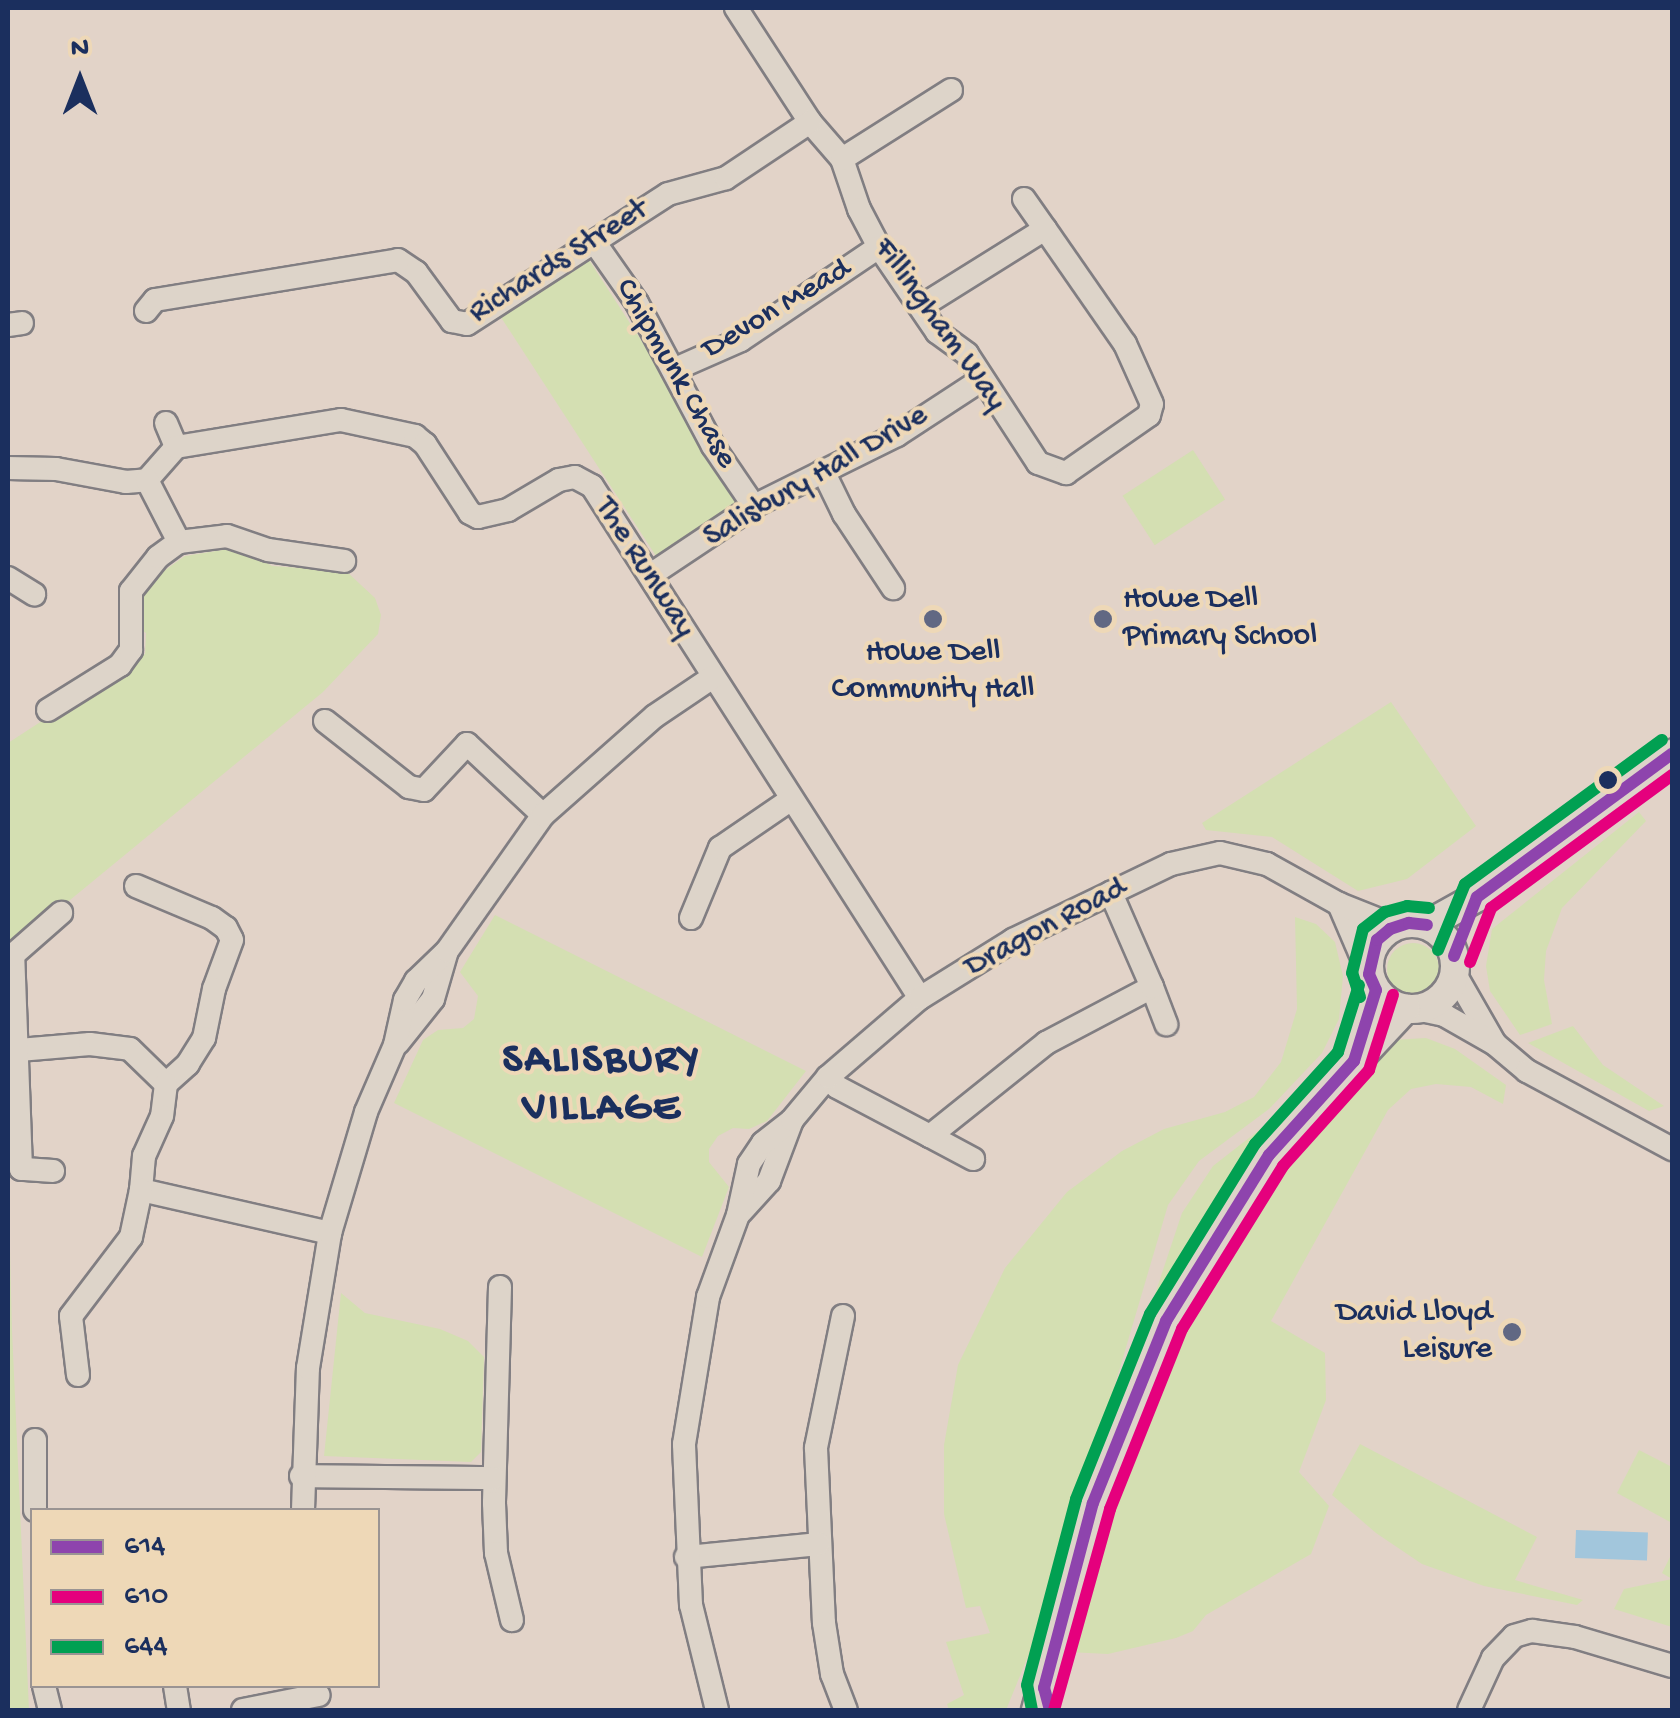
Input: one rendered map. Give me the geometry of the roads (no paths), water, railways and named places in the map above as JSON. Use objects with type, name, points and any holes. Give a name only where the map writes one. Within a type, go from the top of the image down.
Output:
[{"type":"street","name":"Fillingham Way","points":[[736,8],[810,122],[842,159],[859,209],[879,247],[937,332],[967,354],[1038,463],[1066,473],[1149,415],[1152,404],[1125,344],[1045,229]]},
{"type":"street","points":[[842,159],[951,90]]},
{"type":"street","name":"Richards Street","points":[[146,311],[156,300],[398,260],[416,272],[452,321],[467,324],[668,194],[726,178],[810,122]]},
{"type":"street","points":[[920,307],[1045,229],[1024,200]]},
{"type":"street","name":"Chipmunk Chase","points":[[595,243],[637,303],[713,446],[754,506]]},
{"type":"street","name":"Devon Mead","points":[[673,370],[740,340],[879,247]]},
{"type":"street","name":"Salisbury Hall Drive","points":[[652,574],[754,506],[897,435],[981,380]]},
{"type":"street","name":"The Runway","points":[[176,448],[341,420],[416,436],[470,513],[478,517],[489,518],[559,480],[575,477],[592,486],[652,574],[790,800],[920,998]]},
{"type":"street","points":[[8,468],[56,469],[126,482],[147,480],[176,448],[166,422]]},
{"type":"street","points":[[823,471],[844,514],[893,588]]},
{"type":"street","points":[[147,480],[179,542]]},
{"type":"street","points":[[48,710],[120,665],[132,650],[132,591],[158,557],[179,542],[227,536],[268,550],[344,561]]},
{"type":"street","points":[[8,578],[34,594]]},
{"type":"street","points":[[303,1508],[301,1476],[308,1368],[330,1233],[366,1112],[396,1045],[405,1000],[416,981],[447,951],[543,814],[654,716],[713,677]]},
{"type":"street","points":[[325,722],[409,788],[424,790],[468,744],[543,814]]},
{"type":"street","points":[[1354,1061],[1378,940],[1390,929],[1418,924],[1477,897],[1672,754]]},
{"type":"street","points":[[690,918],[720,848],[790,800]]},
{"type":"street","name":"Dragon Road","points":[[718,1710],[691,1605],[686,1557],[682,1492],[687,1409],[708,1297],[738,1214],[749,1164],[763,1143],[792,1120],[828,1077],[920,998],[1013,940],[1172,864],[1220,853],[1267,864],[1339,904],[1382,921],[1418,924]]},
{"type":"street","points":[[78,1375],[74,1306],[119,1258],[131,1237],[144,1156],[162,1116],[166,1084],[188,1064],[204,1038],[214,989],[232,940],[226,928],[212,918],[136,886]]},
{"type":"street","points":[[1111,893],[1166,1024]]},
{"type":"street","points":[[1043,1703],[1093,1503],[1166,1321],[1269,1154],[1354,1061],[1411,1009],[1440,999],[1477,897]]},
{"type":"street","points":[[1339,904],[1372,982],[1388,1002],[1444,1015],[1495,1044],[1526,1071],[1672,1149]]},
{"type":"street","points":[[53,1171],[21,1169],[13,956],[61,913]]},
{"type":"street","points":[[1418,924],[1442,936],[1495,1044]]},
{"type":"street","points":[[930,1136],[1046,1043],[1152,987]]},
{"type":"street","points":[[19,1050],[90,1044],[130,1049],[166,1084]]},
{"type":"street","points":[[828,1077],[837,1087],[973,1159]]},
{"type":"street","points":[[141,1190],[330,1233]]},
{"type":"street","points":[[500,1287],[493,1478],[496,1553],[512,1620]]},
{"type":"street","points":[[843,1316],[816,1448],[818,1544],[832,1674],[846,1710]]},
{"type":"street","points":[[36,1440],[36,1508]]},
{"type":"street","points":[[301,1476],[493,1478]]},
{"type":"street","points":[[686,1557],[818,1544]]},
{"type":"street","points":[[1470,1710],[1493,1658],[1514,1636],[1532,1632],[1575,1637],[1672,1666]]},
{"type":"street","points":[[244,1710],[320,1697]]},
{"type":"water","points":[[1576,1530],[1648,1533],[1647,1560],[1575,1558]]},
{"type":"place","name":"Howe Dell Community Hall","points":[[933,619]]},
{"type":"place","name":"Howe Dell Primary School","points":[[1103,619]]},
{"type":"place","name":"David Lloyd Leisure","points":[[1512,1332]]},
{"type":"district","name":"SALISBURY VILLAGE","points":[[602,1086]]}]
